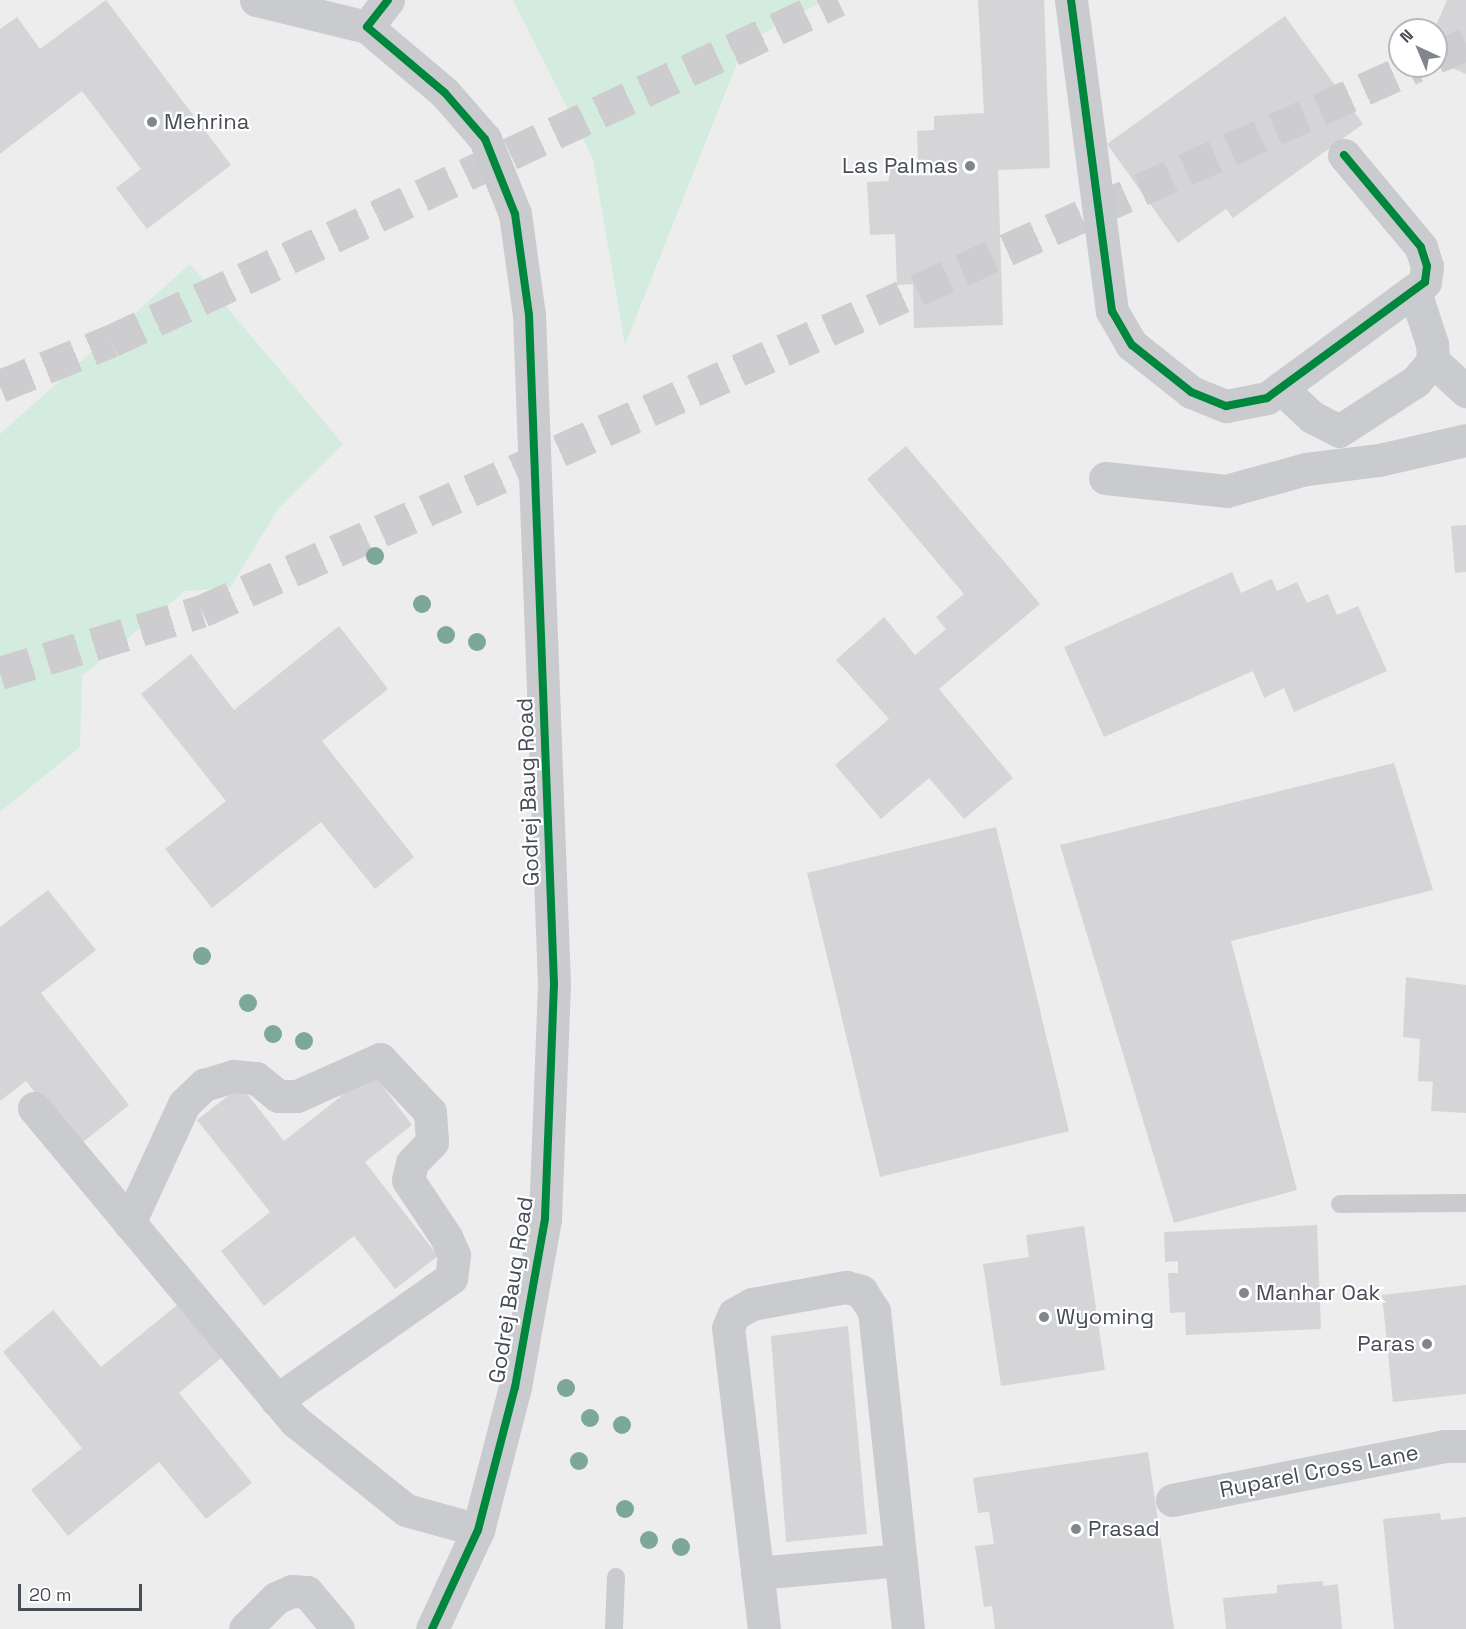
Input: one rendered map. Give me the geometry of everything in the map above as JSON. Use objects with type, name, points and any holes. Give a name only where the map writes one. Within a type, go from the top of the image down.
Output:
[{"type":"street","points":[[256,0],[367,27],[388,0]]},
{"type":"street","points":[[1071,0],[1112,311],[1132,345],[1191,393],[1227,406],[1267,398],[1415,292],[1425,282],[1427,266],[1421,247],[1344,155]]},
{"type":"street","name":"Godrej Baug Road","points":[[367,27],[445,93],[485,139],[515,214],[529,315],[554,984],[545,1218],[515,1387],[478,1530],[432,1629]]},
{"type":"street","points":[[1281,388],[1312,417],[1339,431],[1416,381],[1433,361],[1432,344],[1415,292]]},
{"type":"street","points":[[1433,361],[1466,391]]},
{"type":"street","points":[[1105,478],[1226,491],[1306,469],[1379,460],[1466,440]]},
{"type":"street","points":[[129,1223],[184,1104],[204,1084],[233,1076],[256,1078],[278,1096],[297,1096],[380,1059],[430,1112],[432,1142],[412,1163],[408,1180],[446,1237],[454,1255],[451,1278],[277,1400]]},
{"type":"street","points":[[34,1108],[296,1421],[406,1510],[478,1530]]},
{"type":"street","points":[[764,1629],[728,1328],[734,1314],[752,1304],[846,1287],[861,1292],[874,1311],[908,1629]]},
{"type":"street","name":"Ruparel Cross Lane","points":[[1172,1500],[1432,1448],[1466,1446]]},
{"type":"street","points":[[757,1573],[900,1560]]},
{"type":"street","points":[[245,1629],[276,1598],[292,1591],[307,1592],[338,1629]]},
{"type":"lane","points":[[1340,1204],[1466,1203]]},
{"type":"lane","points":[[614,1629],[616,1577]]},
{"type":"green space","points":[[513,0],[826,0],[745,43],[625,345],[593,159]]},
{"type":"green space","points":[[190,264],[343,444],[278,509],[230,588],[185,591],[82,676],[80,747],[0,812],[0,434]]},
{"type":"building","name":"Mehrina","points":[[106,0],[231,165],[147,229],[116,188],[141,169],[82,91],[0,154],[0,29],[17,17],[40,49]]},
{"type":"building","name":"Las Palmas","points":[[978,0],[1044,0],[1050,168],[998,170],[1003,325],[914,328],[913,284],[897,285],[895,234],[870,235],[867,182],[889,181],[889,163],[918,162],[917,131],[934,130],[934,116],[984,113]]},
{"type":"building","points":[[1447,0],[1466,0],[1466,74],[1448,66],[1448,46],[1451,39],[1448,37],[1448,18],[1439,18]]},
{"type":"building","points":[[1285,16],[1363,124],[1233,218],[1226,209],[1178,243],[1107,144]]},
{"type":"building","points":[[906,446],[1040,604],[939,689],[1013,778],[964,819],[929,778],[881,819],[835,765],[889,719],[836,660],[884,617],[915,655],[946,629],[936,617],[964,594],[867,479]]},
{"type":"building","points":[[1466,525],[1466,572],[1455,573],[1451,526]]},
{"type":"building","points":[[1232,572],[1241,593],[1272,579],[1277,591],[1297,582],[1307,603],[1328,594],[1337,615],[1358,606],[1387,671],[1294,712],[1284,688],[1264,698],[1253,671],[1104,737],[1064,647]]},
{"type":"building","points":[[339,626],[388,689],[322,741],[414,857],[375,889],[321,822],[212,908],[165,849],[226,801],[141,694],[191,654],[234,710]]},
{"type":"building","points":[[1394,763],[1433,890],[1231,941],[1297,1190],[1174,1223],[1060,845]]},
{"type":"building","points":[[996,827],[1069,1131],[880,1177],[807,873]]},
{"type":"building","points":[[48,890],[96,950],[41,993],[129,1105],[77,1147],[26,1081],[0,1101],[0,927]]},
{"type":"building","points":[[1406,977],[1466,985],[1466,1113],[1431,1111],[1433,1082],[1418,1081],[1420,1039],[1403,1037]]},
{"type":"building","points":[[372,1072],[412,1125],[365,1162],[438,1256],[395,1289],[354,1236],[264,1306],[221,1251],[270,1212],[197,1120],[241,1086],[284,1141]]},
{"type":"building","name":"Manhar Oak","points":[[1317,1225],[1321,1329],[1186,1335],[1185,1312],[1170,1313],[1168,1273],[1178,1273],[1178,1261],[1165,1262],[1164,1232]]},
{"type":"building","name":"Wyoming","points":[[1084,1226],[1105,1370],[1001,1386],[983,1264],[1029,1257],[1026,1235]]},
{"type":"building","name":"Paras","points":[[1466,1285],[1466,1394],[1393,1402],[1382,1295]]},
{"type":"building","points":[[187,1297],[231,1350],[179,1393],[252,1483],[206,1519],[159,1462],[68,1536],[31,1490],[82,1448],[3,1352],[53,1310],[101,1367]]},
{"type":"building","points":[[848,1326],[867,1534],[786,1542],[771,1336]]},
{"type":"building","name":"Prasad","points":[[1148,1452],[1174,1629],[995,1629],[992,1606],[984,1607],[975,1546],[994,1544],[989,1512],[978,1513],[973,1478]]},
{"type":"building","points":[[1440,1513],[1441,1520],[1466,1517],[1466,1629],[1394,1629],[1383,1519]]},
{"type":"building","points":[[1323,1581],[1323,1586],[1338,1584],[1342,1629],[1226,1629],[1223,1598],[1277,1593],[1277,1585]]},
{"type":"tunnel","points":[[0,386],[111,341],[838,0]]},
{"type":"tunnel","points":[[1448,52],[1466,44]]},
{"type":"tunnel","points":[[0,673],[202,611],[1389,78]]},
{"type":"cycle path","points":[[388,0],[367,27],[445,93],[485,139],[515,214],[529,315],[554,984],[545,1219],[515,1387],[478,1530],[432,1629]]},
{"type":"cycle path","points":[[1071,0],[1112,311],[1132,345],[1191,392],[1226,406],[1267,398],[1425,282],[1427,266],[1421,247],[1344,155]]},
{"type":"place","name":"Mehrina","points":[[152,122]]},
{"type":"place","name":"Las Palmas","points":[[970,166]]},
{"type":"place","name":"Manhar Oak","points":[[1244,1293]]},
{"type":"place","name":"Wyoming","points":[[1044,1317]]},
{"type":"place","name":"Paras","points":[[1427,1344]]},
{"type":"place","name":"Prasad","points":[[1076,1529]]}]
